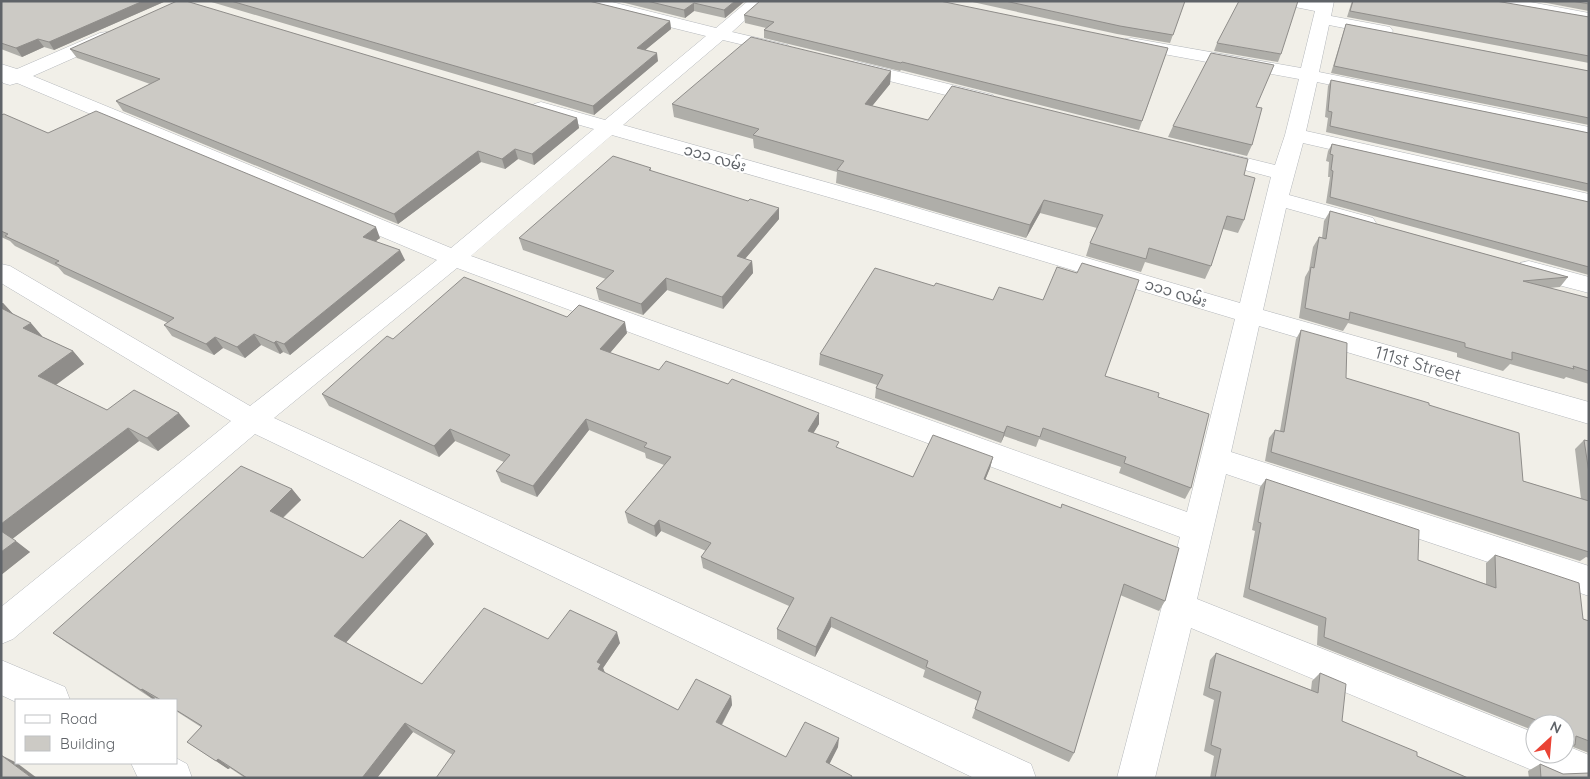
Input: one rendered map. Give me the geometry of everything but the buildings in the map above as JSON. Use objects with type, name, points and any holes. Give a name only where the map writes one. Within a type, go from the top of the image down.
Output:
[{"type":"street","points":[[587,1],[799,53]]},
{"type":"street","points":[[1,628],[252,420],[454,258],[722,34],[758,1]]},
{"type":"street","points":[[1291,1],[1398,34]]},
{"type":"street","points":[[1497,1],[1589,18]]},
{"type":"street","points":[[1136,778],[1198,530],[1282,173],[1295,135],[1324,10]]},
{"type":"street","points":[[7,76],[123,29]]},
{"type":"street","points":[[1117,41],[1308,75],[1589,133]]},
{"type":"street","points":[[838,63],[1002,103]]},
{"type":"street","points":[[7,76],[454,258],[1198,530]]},
{"type":"street","name":"၁၁၁ လမ်း","points":[[524,103],[885,206],[1248,314]]},
{"type":"street","points":[[1295,135],[1589,201]]},
{"type":"street","points":[[1196,151],[1282,173]]},
{"type":"street","points":[[1277,199],[1381,228]]},
{"type":"street","points":[[1504,262],[1589,286]]},
{"type":"street","points":[[1,272],[252,420],[1018,778]]},
{"type":"street","name":"111st Street","points":[[1248,314],[1589,413]]},
{"type":"street","points":[[1214,458],[1589,581]]},
{"type":"street","points":[[1178,607],[1525,748]]},
{"type":"street","points":[[1,677],[50,699]]},
{"type":"street","points":[[152,764],[173,778]]},
{"type":"street","points":[[1564,764],[1589,774]]}]
